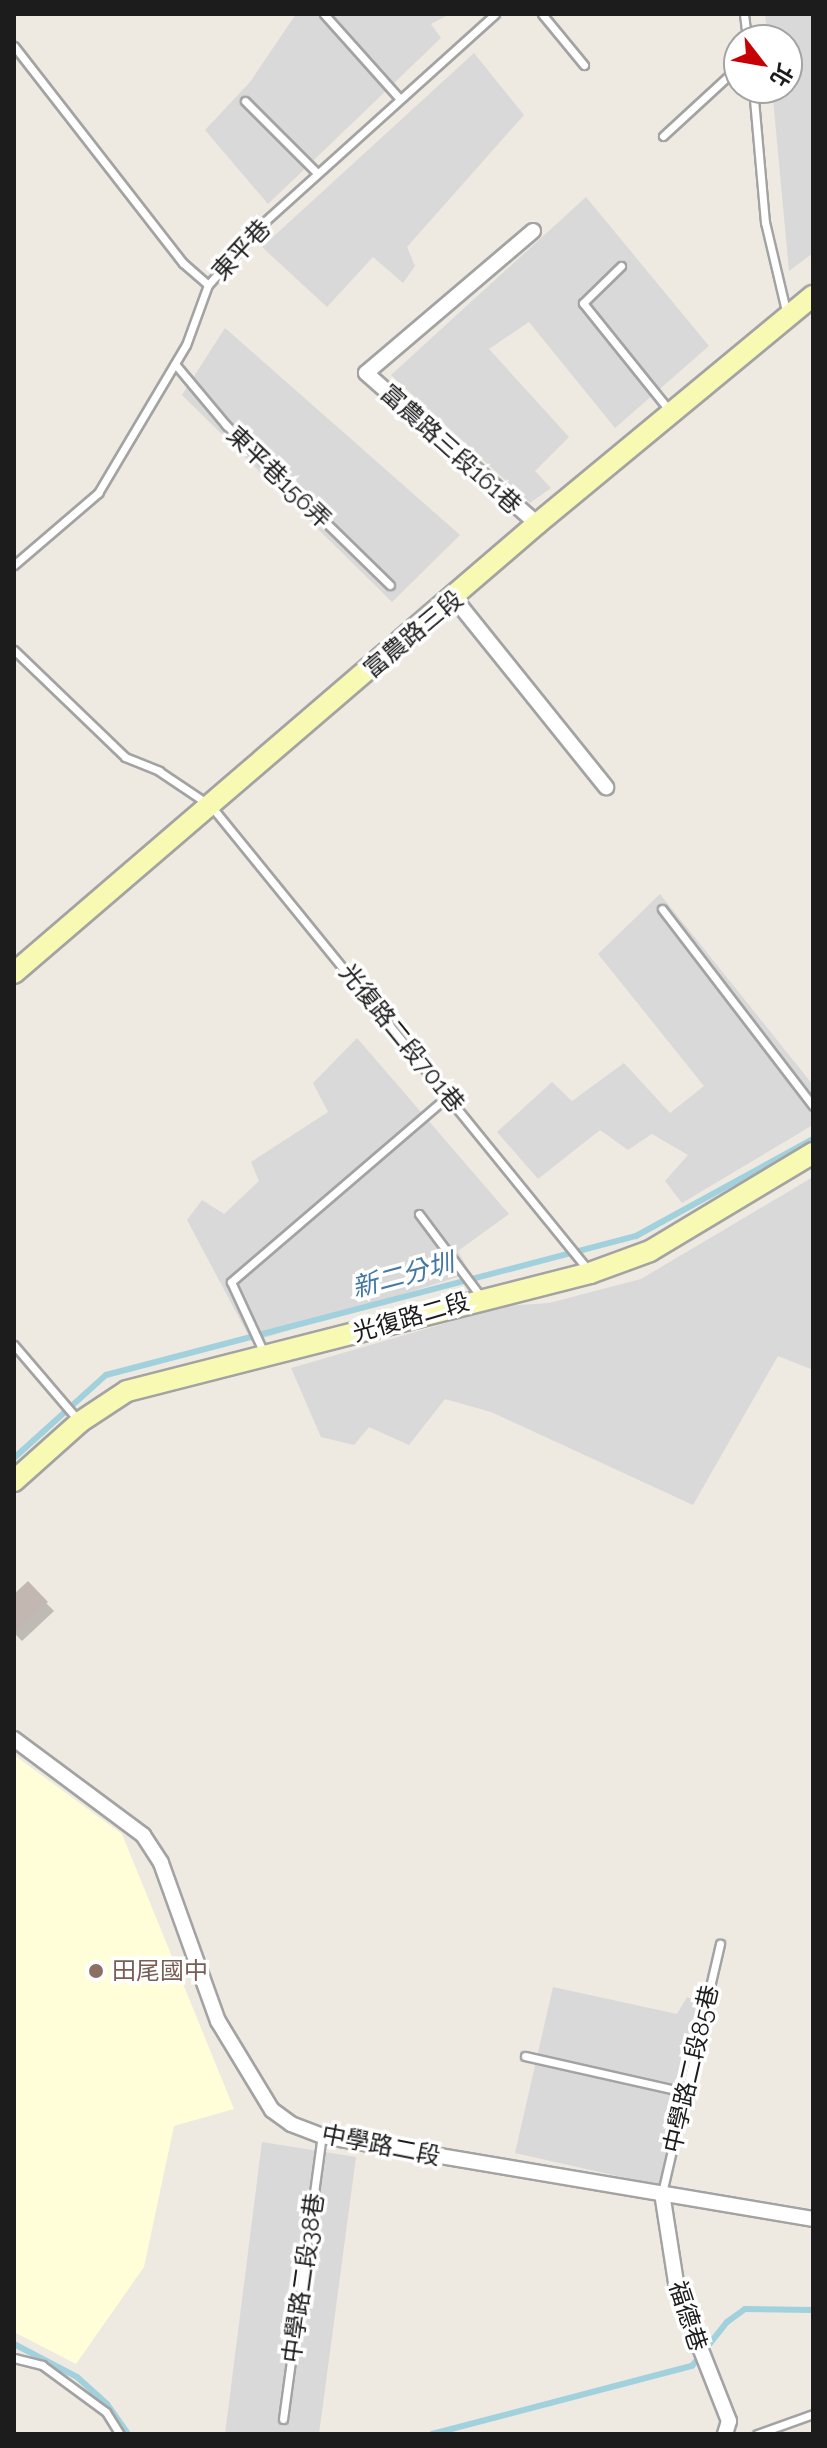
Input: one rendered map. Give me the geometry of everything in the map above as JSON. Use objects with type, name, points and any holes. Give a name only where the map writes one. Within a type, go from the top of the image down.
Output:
[{"type":"street","name":"富農路三段161巷","points":[[533,231],[366,373],[537,524]]},
{"type":"street","name":"富農路三段","points":[[14,973],[537,524],[813,296]]},
{"type":"street","points":[[454,598],[606,787]]},
{"type":"street","name":"光復路二段","points":[[14,1481],[80,1422],[127,1391],[266,1357],[481,1297],[590,1273],[650,1251],[813,1153]]},
{"type":"street","name":"中學路二段","points":[[14,1739],[143,1835],[161,1863],[218,2021],[272,2110],[322,2136],[813,2219]]},
{"type":"street","name":"福德巷","points":[[662,2193],[677,2289],[729,2421],[725,2434]]},
{"type":"lane","points":[[324,14],[399,98]]},
{"type":"lane","name":"東平巷","points":[[14,565],[98,493],[175,364],[208,285],[317,173],[495,14]]},
{"type":"lane","points":[[542,14],[584,65]]},
{"type":"lane","points":[[14,46],[183,263],[208,285]]},
{"type":"lane","points":[[663,136],[723,81]]},
{"type":"lane","points":[[245,101],[317,173]]},
{"type":"lane","points":[[754,104],[765,222],[787,317]]},
{"type":"lane","points":[[621,266],[583,303],[672,413]]},
{"type":"lane","name":"東平巷156弄","points":[[175,364],[226,425],[390,585]]},
{"type":"lane","name":"光復路二段701巷","points":[[14,650],[125,757],[159,771],[211,806],[449,1095],[590,1273]]},
{"type":"lane","points":[[662,909],[813,1106]]},
{"type":"lane","points":[[266,1357],[231,1282],[449,1095]]},
{"type":"lane","points":[[419,1214],[481,1297]]},
{"type":"lane","points":[[14,1345],[80,1422]]},
{"type":"lane","name":"中學路二段85巷","points":[[662,2193],[720,1944]]},
{"type":"lane","points":[[525,2056],[685,2092]]},
{"type":"lane","name":"中學路二段38巷","points":[[283,2419],[322,2136]]},
{"type":"lane","points":[[14,2358],[42,2365],[106,2412],[120,2434]]},
{"type":"lane","points":[[757,2434],[813,2414]]},
{"type":"shaded area","points":[[296,14],[450,14],[431,24],[441,38],[268,204],[205,130],[250,82]]},
{"type":"shaded area","points":[[765,14],[813,14],[813,253],[789,271],[773,104],[803,104],[803,24],[766,24]]},
{"type":"shaded area","points":[[474,53],[524,115],[407,247],[415,266],[403,283],[373,257],[327,307],[262,247]]},
{"type":"shaded area","points":[[586,197],[709,346],[615,428],[529,322],[489,349],[569,437],[535,471],[551,488],[530,503],[391,375]]},
{"type":"shaded area","points":[[225,328],[460,535],[392,602],[182,395]]},
{"type":"shaded area","points":[[660,894],[813,1085],[813,1125],[682,1203],[665,1181],[688,1155],[652,1134],[628,1150],[600,1130],[538,1179],[497,1132],[552,1082],[572,1101],[624,1063],[670,1113],[704,1086],[598,954]]},
{"type":"shaded area","points":[[357,1038],[509,1214],[458,1251],[470,1273],[252,1342],[187,1220],[202,1200],[224,1214],[259,1181],[251,1162],[328,1112],[313,1083]]},
{"type":"shaded area","points":[[813,1177],[813,1370],[778,1356],[693,1505],[491,1412],[445,1399],[409,1445],[369,1427],[354,1445],[321,1437],[291,1368],[505,1306],[549,1303],[641,1279]]},
{"type":"shaded area","name":"田尾國中","points":[[14,1755],[122,1834],[234,2109],[174,2126],[144,2267],[76,2364],[14,2332]]},
{"type":"shaded area","points":[[553,1987],[677,2014],[687,1997],[715,2009],[662,2186],[515,2153]]},
{"type":"shaded area","points":[[262,2142],[356,2157],[319,2434],[225,2434]]},
{"type":"building","points":[[28,1581],[48,1602],[14,1634],[14,1594]]},
{"type":"waterway","name":"新二分圳","points":[[14,1458],[106,1375],[636,1236],[813,1139]]},
{"type":"waterway","points":[[432,2434],[692,2366],[727,2322],[745,2309],[813,2310]]},
{"type":"waterway","points":[[14,2344],[77,2377],[107,2404],[128,2434]]},
{"type":"place","name":"田尾國中","points":[[96,1971]]}]
